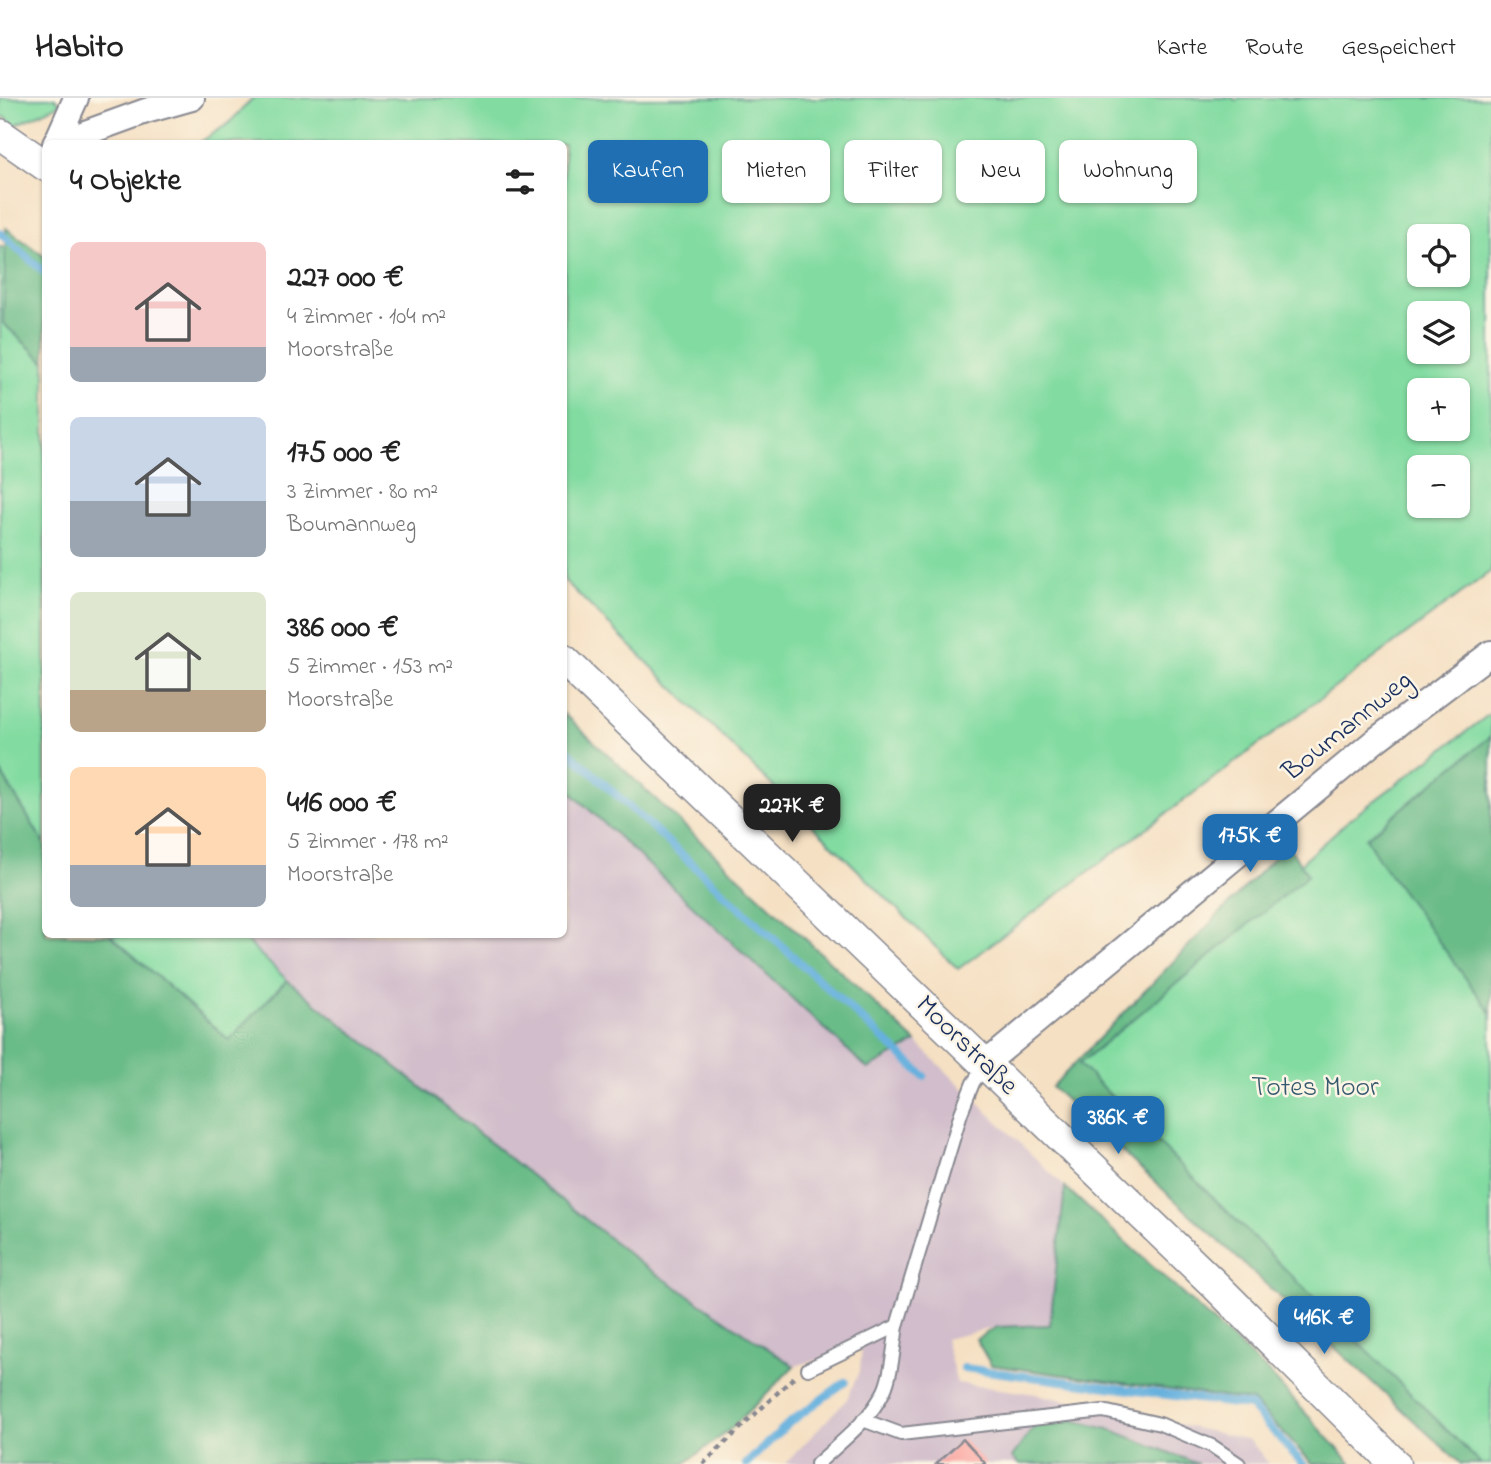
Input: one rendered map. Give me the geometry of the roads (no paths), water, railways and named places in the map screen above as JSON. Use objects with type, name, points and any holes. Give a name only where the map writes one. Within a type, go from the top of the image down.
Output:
[{"type":"street","points":[[56,140],[76,98]]},
{"type":"street","points":[[81,140],[146,111],[192,98]]},
{"type":"street","points":[[0,134],[42,151]]},
{"type":"street","name":"Boumannweg","points":[[985,1064],[1376,740],[1491,653]]},
{"type":"street","name":"Moorstraße","points":[[567,663],[1252,1321],[1395,1464]]},
{"type":"lane","points":[[817,1464],[863,1420],[885,1390],[897,1326],[961,1114],[973,1083],[985,1064]]},
{"type":"lane","points":[[808,1369],[897,1326]]},
{"type":"lane","points":[[863,1420],[901,1434],[1103,1411],[1160,1424],[1212,1446],[1239,1464]]},
{"type":"waterway","points":[[0,233],[42,270]]},
{"type":"waterway","points":[[567,750],[924,1076]]},
{"type":"waterway","points":[[964,1368],[1250,1406],[1303,1464]]},
{"type":"waterway","points":[[746,1464],[789,1423],[845,1382]]},
{"type":"park label","name":"Totes Moor","points":[[1315,1088]]}]
